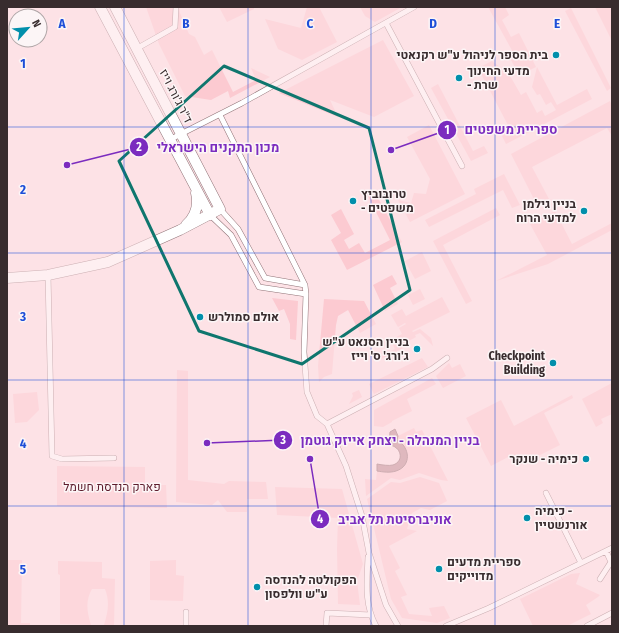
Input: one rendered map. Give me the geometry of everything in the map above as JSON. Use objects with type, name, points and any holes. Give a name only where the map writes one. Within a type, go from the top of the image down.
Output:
[{"type":"street","name":"ד\"ר ג'ורג וייז","points":[[100,7],[210,214]]},
{"type":"street","name":"ד\"ר ג'ורג וייז","points":[[115,7],[220,209]]},
{"type":"street","points":[[180,230],[191,220],[196,210],[197,197],[193,181]]},
{"type":"street","points":[[7,278],[48,275],[108,262],[180,230],[220,209]]},
{"type":"lane","points":[[136,49],[175,27],[176,7]]},
{"type":"lane","points":[[171,139],[220,115],[414,7]]},
{"type":"lane","points":[[386,23],[462,166]]},
{"type":"lane","points":[[220,115],[305,285],[304,352],[306,387],[317,416],[327,424],[346,466],[362,516],[369,553],[386,605],[398,626]]},
{"type":"lane","points":[[220,209],[238,229],[265,278],[305,285]]},
{"type":"lane","points":[[210,214],[231,235],[259,287],[306,294]]},
{"type":"lane","points":[[48,275],[52,456],[62,459],[114,458]]},
{"type":"lane","points":[[327,424],[432,369],[447,358]]},
{"type":"lane","points":[[546,493],[581,563]]},
{"type":"lane","points":[[446,626],[489,608],[612,548]]},
{"type":"lane","points":[[600,579],[611,562],[606,551]]},
{"type":"lane","points":[[369,553],[367,592],[370,615],[376,626]]},
{"type":"lane","points":[[186,612],[186,626]]},
{"type":"lane","points":[[326,626],[327,613],[370,615]]},
{"type":"lane","points":[[587,626],[612,613]]},
{"type":"highlighted area","points":[[224,66],[369,128],[410,290],[302,364],[199,331],[119,161]]},
{"type":"green space","points":[[146,7],[179,7],[189,34],[195,37],[204,55],[212,50],[233,92],[256,80],[251,68],[270,77],[230,98],[228,91],[211,100],[185,96],[159,44]]},
{"type":"green space","points":[[219,7],[254,7],[254,9],[227,22]]},
{"type":"green space","points":[[307,7],[319,7],[337,42],[302,60],[278,49],[265,19],[301,28]]},
{"type":"green space","points":[[360,7],[402,7],[375,22],[365,16]]},
{"type":"green space","points":[[488,7],[505,7],[509,15],[502,20],[511,37],[519,33],[536,67],[528,71],[523,76],[521,72],[518,73],[511,60],[514,54]]},
{"type":"green space","points":[[595,7],[612,7],[612,41]]},
{"type":"green space","points":[[571,8],[611,88],[607,91],[565,11]]},
{"type":"green space","points":[[383,40],[414,96],[374,117],[330,100],[338,117],[279,93]]},
{"type":"green space","points":[[492,61],[509,74],[521,95],[526,92],[537,113],[542,110],[545,116],[556,110],[551,102],[546,105],[540,94],[537,95],[532,87],[537,67],[557,105],[587,89],[592,99],[506,144],[502,136],[511,131],[478,68]]},
{"type":"green space","points":[[438,84],[473,151],[484,146],[488,153],[471,161],[431,88]]},
{"type":"green space","points":[[610,101],[612,106],[612,136],[607,128],[532,167],[549,199],[537,205],[511,154]]},
{"type":"green space","points":[[429,125],[465,194],[410,222],[398,200],[411,203],[414,193],[426,194],[430,179],[407,137]]},
{"type":"green space","points":[[504,174],[520,205],[512,208],[503,190],[429,227],[425,220],[476,194],[474,189]]},
{"type":"green space","points":[[366,192],[378,198],[402,242],[347,270],[331,240],[341,233],[331,215],[341,209],[354,234],[344,240],[349,249],[359,243],[365,253],[390,240]]},
{"type":"green space","points":[[496,208],[500,215],[443,245],[472,301],[466,304],[433,241]]},
{"type":"green space","points":[[555,211],[572,244],[612,223],[612,230],[548,264],[496,281],[547,255],[530,224]]},
{"type":"green space","points":[[422,252],[431,271],[415,279],[405,261]]},
{"type":"green space","points":[[392,275],[397,284],[390,288],[398,304],[385,311],[373,285]]},
{"type":"green space","points":[[420,289],[425,299],[413,305],[408,295]]},
{"type":"green space","points":[[442,297],[450,312],[412,331],[413,332],[420,329],[431,338],[433,346],[420,333],[415,335],[416,337],[407,342],[409,345],[381,359],[379,357],[395,349],[391,340],[402,334],[399,328],[406,324],[405,323],[398,327],[391,315],[402,309],[406,316]]},
{"type":"green space","points":[[272,298],[298,301],[296,340],[290,339],[290,324],[284,309],[279,311]]},
{"type":"green space","points":[[324,299],[364,301],[376,324],[360,333],[348,310],[338,316],[332,374],[324,377],[319,382],[318,366]]},
{"type":"green space","points":[[422,358],[428,367],[374,394],[369,384]]},
{"type":"green space","points":[[449,363],[452,368],[460,364],[466,376],[443,388],[436,376]]},
{"type":"green space","points":[[177,370],[188,371],[188,480],[224,484],[229,481],[266,482],[268,499],[247,499],[247,512],[227,512],[218,500],[212,505],[176,502]]},
{"type":"green space","points":[[432,378],[436,384],[407,399],[412,411],[383,427],[374,426],[374,410]]},
{"type":"green space","points":[[612,383],[612,414],[601,419],[603,423],[596,427],[582,399]]},
{"type":"green space","points":[[359,390],[362,397],[349,404],[353,396],[352,393]]},
{"type":"green space","points":[[37,392],[39,410],[27,422],[15,423],[13,394]]},
{"type":"green space","points":[[572,395],[573,398],[544,413],[560,445],[518,466],[512,455],[491,466],[466,418],[501,400],[514,426]]},
{"type":"green space","points":[[414,428],[416,432],[422,430],[448,481],[419,473],[400,480],[391,478],[366,496],[365,479],[376,480],[377,471],[395,471],[405,465],[404,448],[401,442],[397,440],[398,436]]},
{"type":"green space","name":"פארק הנדסת חשמל","points":[[57,466],[145,467],[145,485],[166,485],[167,508],[57,506]]},
{"type":"green space","points":[[420,477],[439,483],[447,501],[430,510],[421,508],[412,513],[407,529],[417,531],[389,546],[400,568],[395,571],[407,595],[401,597],[409,614],[432,616],[429,608],[444,606],[450,618],[437,623],[402,618],[391,599],[367,499],[391,482],[400,483]]},
{"type":"green space","points":[[275,487],[342,489],[363,564],[357,581],[360,605],[338,604],[338,518],[277,515]]},
{"type":"green space","points":[[7,560],[22,560],[21,623],[30,623],[30,626],[7,626]]},
{"type":"green space","points":[[176,560],[176,575],[184,576],[183,601],[150,600],[150,561]]},
{"type":"green space","points":[[58,561],[102,562],[102,578],[115,579],[114,626],[104,625],[108,607],[108,598],[105,589],[92,589],[88,598],[88,616],[91,625],[60,624],[60,575],[58,574]]},
{"type":"green space","points":[[580,573],[576,584],[600,595],[586,605],[591,614],[567,626],[533,626],[520,599],[571,574]]},
{"type":"shaded area","points":[[395,429],[398,436],[397,440],[405,447],[407,452],[407,461],[401,469],[396,471],[377,471],[377,464],[393,465],[399,460],[399,451],[393,446],[389,445],[390,432]]},
{"type":"place","name":"בית הספר לניהול ע\"ש רקנאטי","points":[[556,55]]},
{"type":"place","name":"מדעי החינוך - שרת","points":[[459,78]]},
{"type":"place","name":"ספריית משפטים","points":[[391,150]]},
{"type":"place","name":"מכון התקנים הישראלי","points":[[67,165]]},
{"type":"place","name":"טרובוביץ - משפטים","points":[[353,201]]},
{"type":"place","name":"בניין גילמן למדעי הרוח","points":[[584,211]]},
{"type":"place","name":"אולם סמולרש","points":[[200,317]]},
{"type":"place","name":"בניין הסנאט ע\"ש ג'ורג' ס' וייז","points":[[417,349]]},
{"type":"place","name":"Checkpoint Building","points":[[553,363]]},
{"type":"place","name":"בניין המנהלה - יצחק אייזק גוטמן","points":[[207,443]]},
{"type":"place","name":"אוניברסיטת תל אביב","points":[[310,459]]},
{"type":"place","name":"כימיה - שנקר","points":[[586,459]]},
{"type":"place","name":"כימיה - אורנשטיין","points":[[527,518]]},
{"type":"place","name":"ספריית מדעים מדוייקים","points":[[439,569]]},
{"type":"place","name":"הפקולטה להנדסה ע\"ש וולפסון","points":[[257,587]]}]
